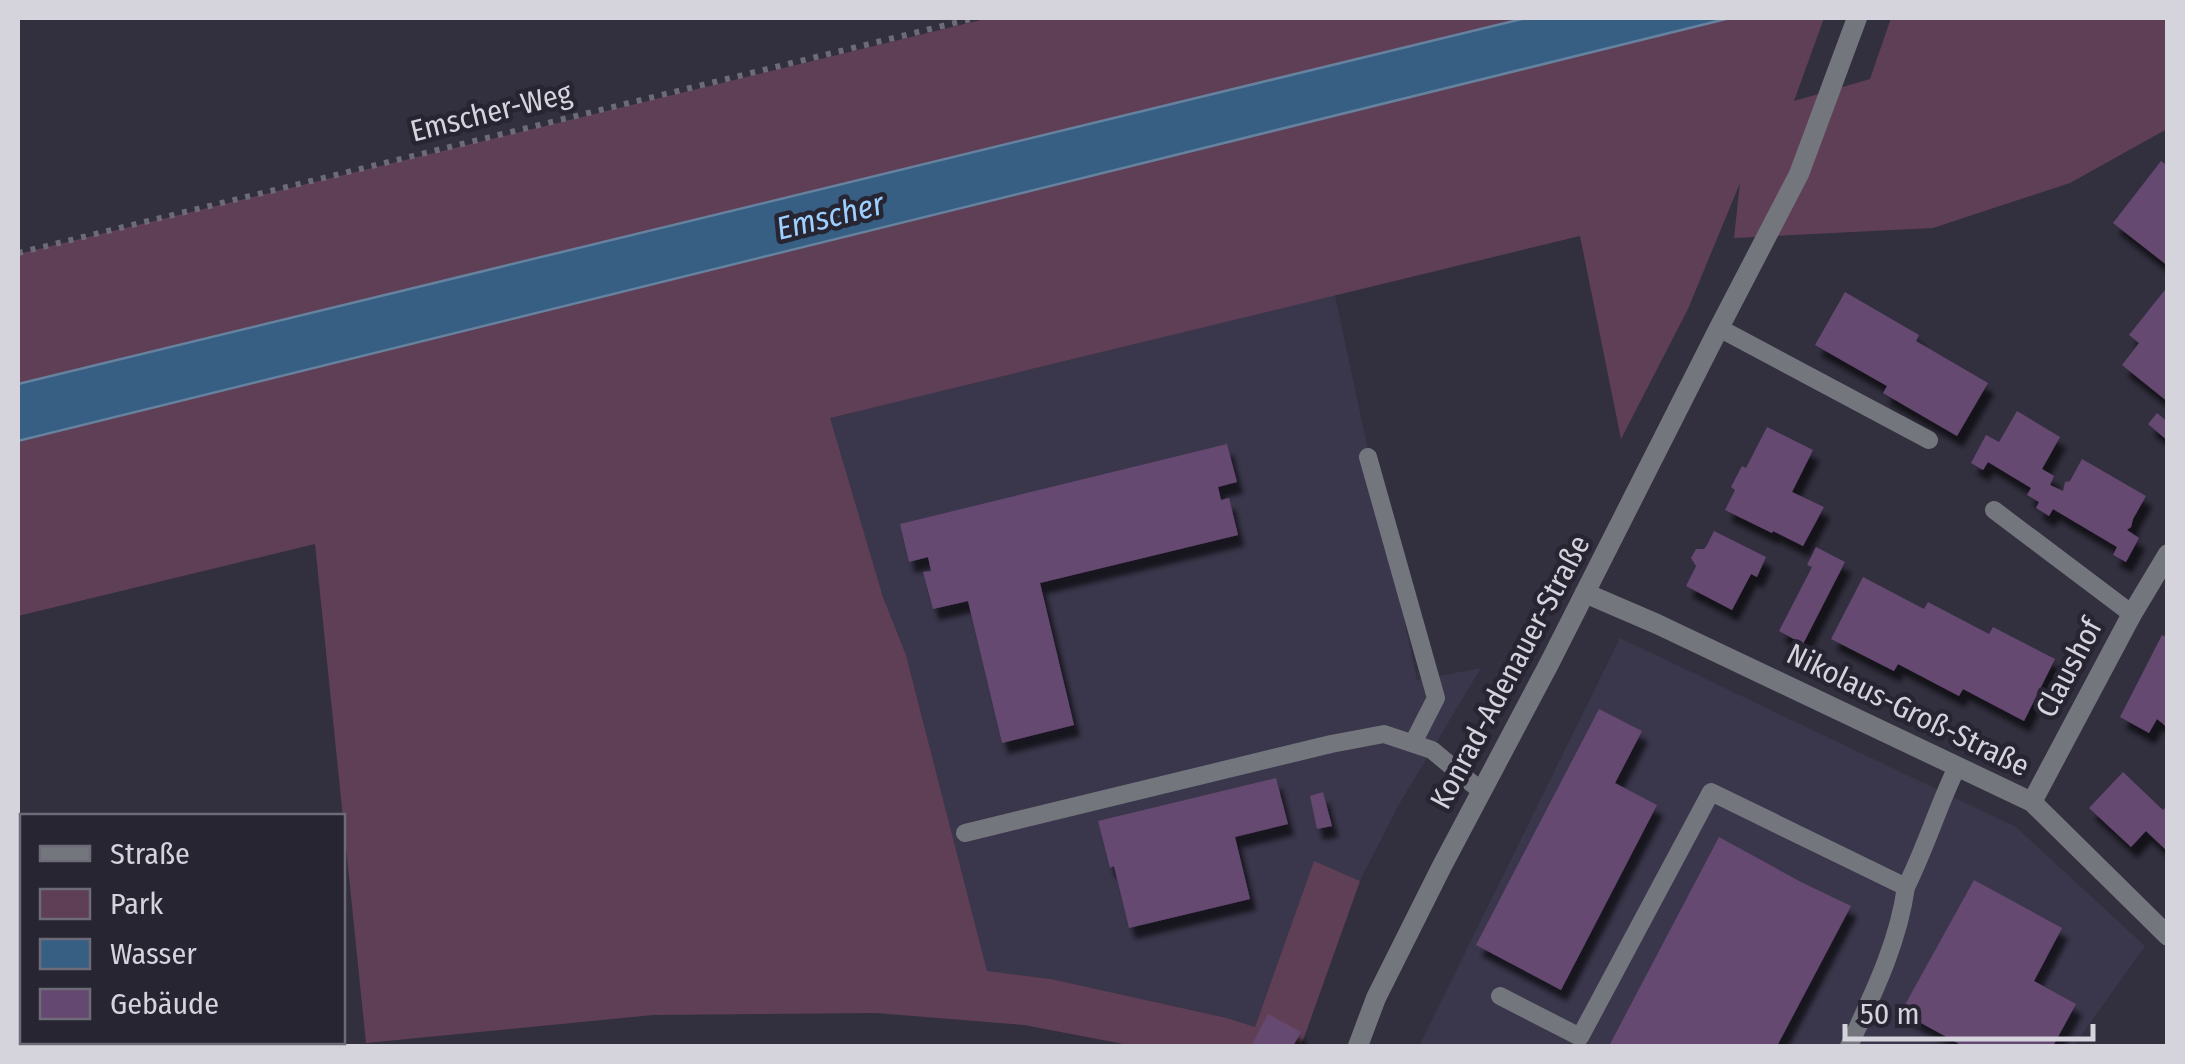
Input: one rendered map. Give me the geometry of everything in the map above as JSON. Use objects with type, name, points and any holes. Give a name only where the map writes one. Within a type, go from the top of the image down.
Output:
[{"type":"street","name":"Konrad-Adenauer-Straße","points":[[1358,1046],[1376,998],[1800,174],[1857,18]]},
{"type":"street","name":"Claushof","points":[[2032,802],[2168,554]]},
{"type":"street","name":"Nikolaus-Groß-Straße","points":[[1585,593],[2032,802],[2168,936]]},
{"type":"lane","points":[[1718,328],[1929,440]]},
{"type":"lane","points":[[1368,457],[1436,698],[1412,743]]},
{"type":"lane","name":"Claushof","points":[[1994,510],[2132,614]]},
{"type":"lane","points":[[965,834],[1384,734],[1432,750],[1482,791]]},
{"type":"lane","points":[[1849,1046],[1887,964],[1906,886],[1957,766]]},
{"type":"lane","points":[[1500,996],[1580,1036],[1711,792],[1906,886]]},
{"type":"path","name":"Emscher-Weg","points":[[18,253],[975,18]]},
{"type":"shaded area","points":[[1335,295],[1417,680],[1481,668],[1397,808],[1360,881],[1314,862],[1255,1027],[1051,979],[987,972],[906,655],[883,597],[829,418]]},
{"type":"shaded area","points":[[1620,638],[2016,827],[2145,946],[2074,1046],[1419,1046]]},
{"type":"green space","points":[[989,18],[1526,18],[18,384],[18,254]]},
{"type":"green space","points":[[1730,18],[1824,18],[1794,101],[1870,79],[1891,18],[2167,18],[2167,129],[2070,183],[1933,228],[1734,238],[1740,183],[1688,309],[1621,439],[1580,236],[830,418],[883,597],[906,655],[987,971],[1051,979],[1255,1027],[1314,861],[1360,881],[1301,1046],[1134,1046],[1024,1025],[876,1013],[653,1015],[366,1043],[315,544],[18,616],[18,441]]},
{"type":"water","name":"Emscher","points":[[1526,18],[1730,18],[18,441],[18,384]]},
{"type":"building","points":[[2161,161],[2168,166],[2168,266],[2113,223]]},
{"type":"building","points":[[2168,286],[2168,402],[2122,365],[2139,343],[2129,335]]},
{"type":"building","points":[[1845,292],[1919,335],[1916,341],[1988,383],[1957,436],[1883,393],[1887,386],[1815,345]]},
{"type":"building","points":[[2017,411],[2060,437],[2042,469],[2054,476],[2050,485],[2063,491],[2082,459],[2146,496],[2127,530],[2139,538],[2126,562],[2113,555],[2117,547],[2053,509],[2049,516],[2036,508],[2039,502],[2027,495],[2031,488],[1988,462],[1983,470],[1971,463],[1986,435],[1999,442]]},
{"type":"building","points":[[2157,413],[2168,422],[2168,441],[2148,424]]},
{"type":"building","points":[[1767,427],[1813,450],[1792,492],[1824,507],[1803,546],[1725,510],[1735,490],[1731,487],[1742,466],[1746,468]]},
{"type":"building","points":[[1227,444],[1237,482],[1218,487],[1221,500],[1229,498],[1238,535],[1040,583],[1074,725],[1002,743],[968,601],[933,609],[923,572],[931,571],[928,557],[909,562],[900,524]]},
{"type":"building","points":[[1714,531],[1766,557],[1757,577],[1751,574],[1732,610],[1686,586],[1696,566],[1691,558],[1696,549],[1704,549]]},
{"type":"building","points":[[1816,547],[1845,562],[1803,644],[1779,631],[1812,567],[1807,565]]},
{"type":"building","points":[[1863,577],[1924,609],[1928,602],[1989,634],[1993,627],[2055,659],[2024,721],[1963,689],[1959,696],[1898,664],[1894,671],[1831,639]]},
{"type":"building","points":[[2162,635],[2168,638],[2168,728],[2157,719],[2149,733],[2120,717]]},
{"type":"building","points":[[1599,709],[1642,731],[1615,783],[1657,805],[1561,990],[1476,945]]},
{"type":"building","points":[[2123,772],[2163,810],[2168,805],[2168,852],[2146,831],[2131,847],[2089,808]]},
{"type":"building","points":[[1276,778],[1288,824],[1235,837],[1250,899],[1129,928],[1098,821]]},
{"type":"building","points":[[1323,792],[1332,826],[1317,829],[1310,796]]},
{"type":"building","points":[[1719,837],[1851,906],[1777,1046],[1609,1046]]},
{"type":"building","points":[[1974,880],[2062,928],[2034,981],[2076,1004],[2053,1046],[1963,1046],[1901,1012]]},
{"type":"building","points":[[1268,1014],[1301,1032],[1293,1046],[1251,1046]]}]
